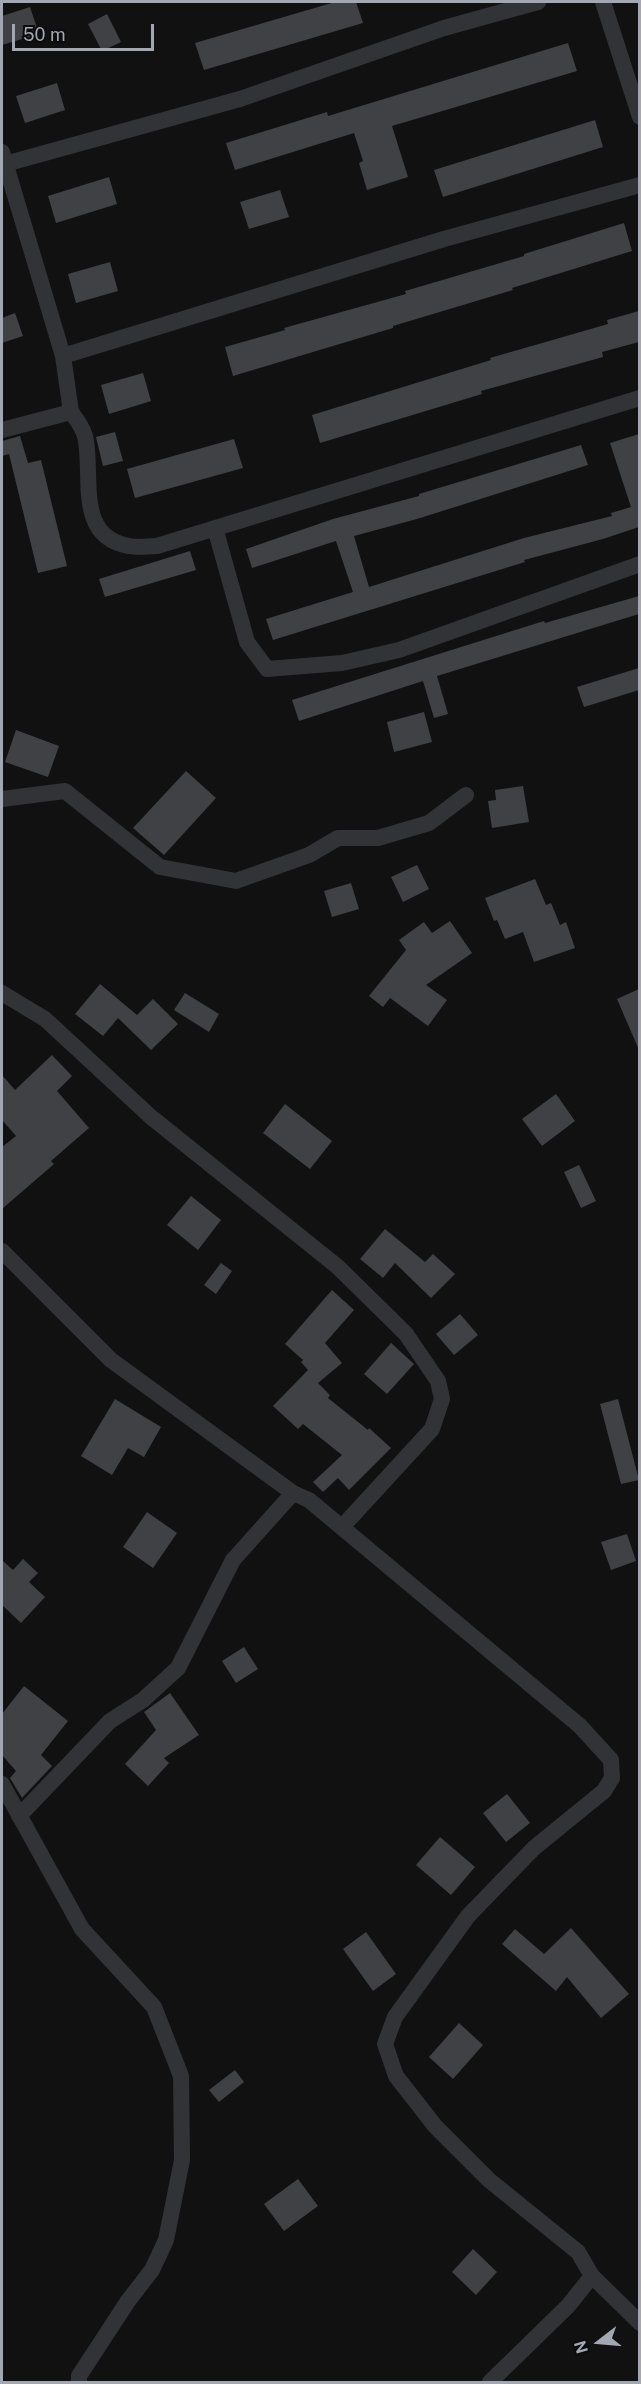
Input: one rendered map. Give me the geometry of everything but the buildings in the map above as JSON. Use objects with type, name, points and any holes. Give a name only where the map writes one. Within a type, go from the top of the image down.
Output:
[{"type":"street","points":[[538,2],[444,28],[240,99],[3,158],[63,356],[71,412],[81,423],[85,437],[88,492],[95,522],[108,540],[130,547],[157,546],[639,398]]},
{"type":"street","points":[[603,2],[639,117]]},
{"type":"street","points":[[63,356],[444,238],[639,185]]},
{"type":"street","points":[[2,430],[71,412]]},
{"type":"street","points":[[215,528],[247,642],[267,669],[342,663],[399,650],[639,564]]},
{"type":"street","points":[[2,799],[65,792],[160,867],[236,881],[309,855],[338,838],[378,838],[429,823],[466,795]]},
{"type":"street","points":[[2,993],[45,1019],[151,1118],[338,1267],[406,1334],[438,1381],[442,1399],[432,1429],[342,1527]]},
{"type":"street","points":[[2,1251],[111,1360],[293,1493],[309,1500],[580,1726],[611,1760],[612,1778],[604,1791],[534,1848],[468,1916],[395,2017],[385,2044],[396,2076],[435,2126],[489,2180],[578,2252],[592,2276],[639,2323]]},
{"type":"street","points":[[19,1816],[111,1721],[143,1700],[178,1668],[233,1560],[293,1493]]},
{"type":"street","points":[[2,1784],[82,1929],[154,2007],[181,2076],[183,2160],[166,2240],[152,2270],[128,2301],[79,2376],[79,2382]]},
{"type":"street","points":[[490,2382],[568,2306],[592,2276]]}]
